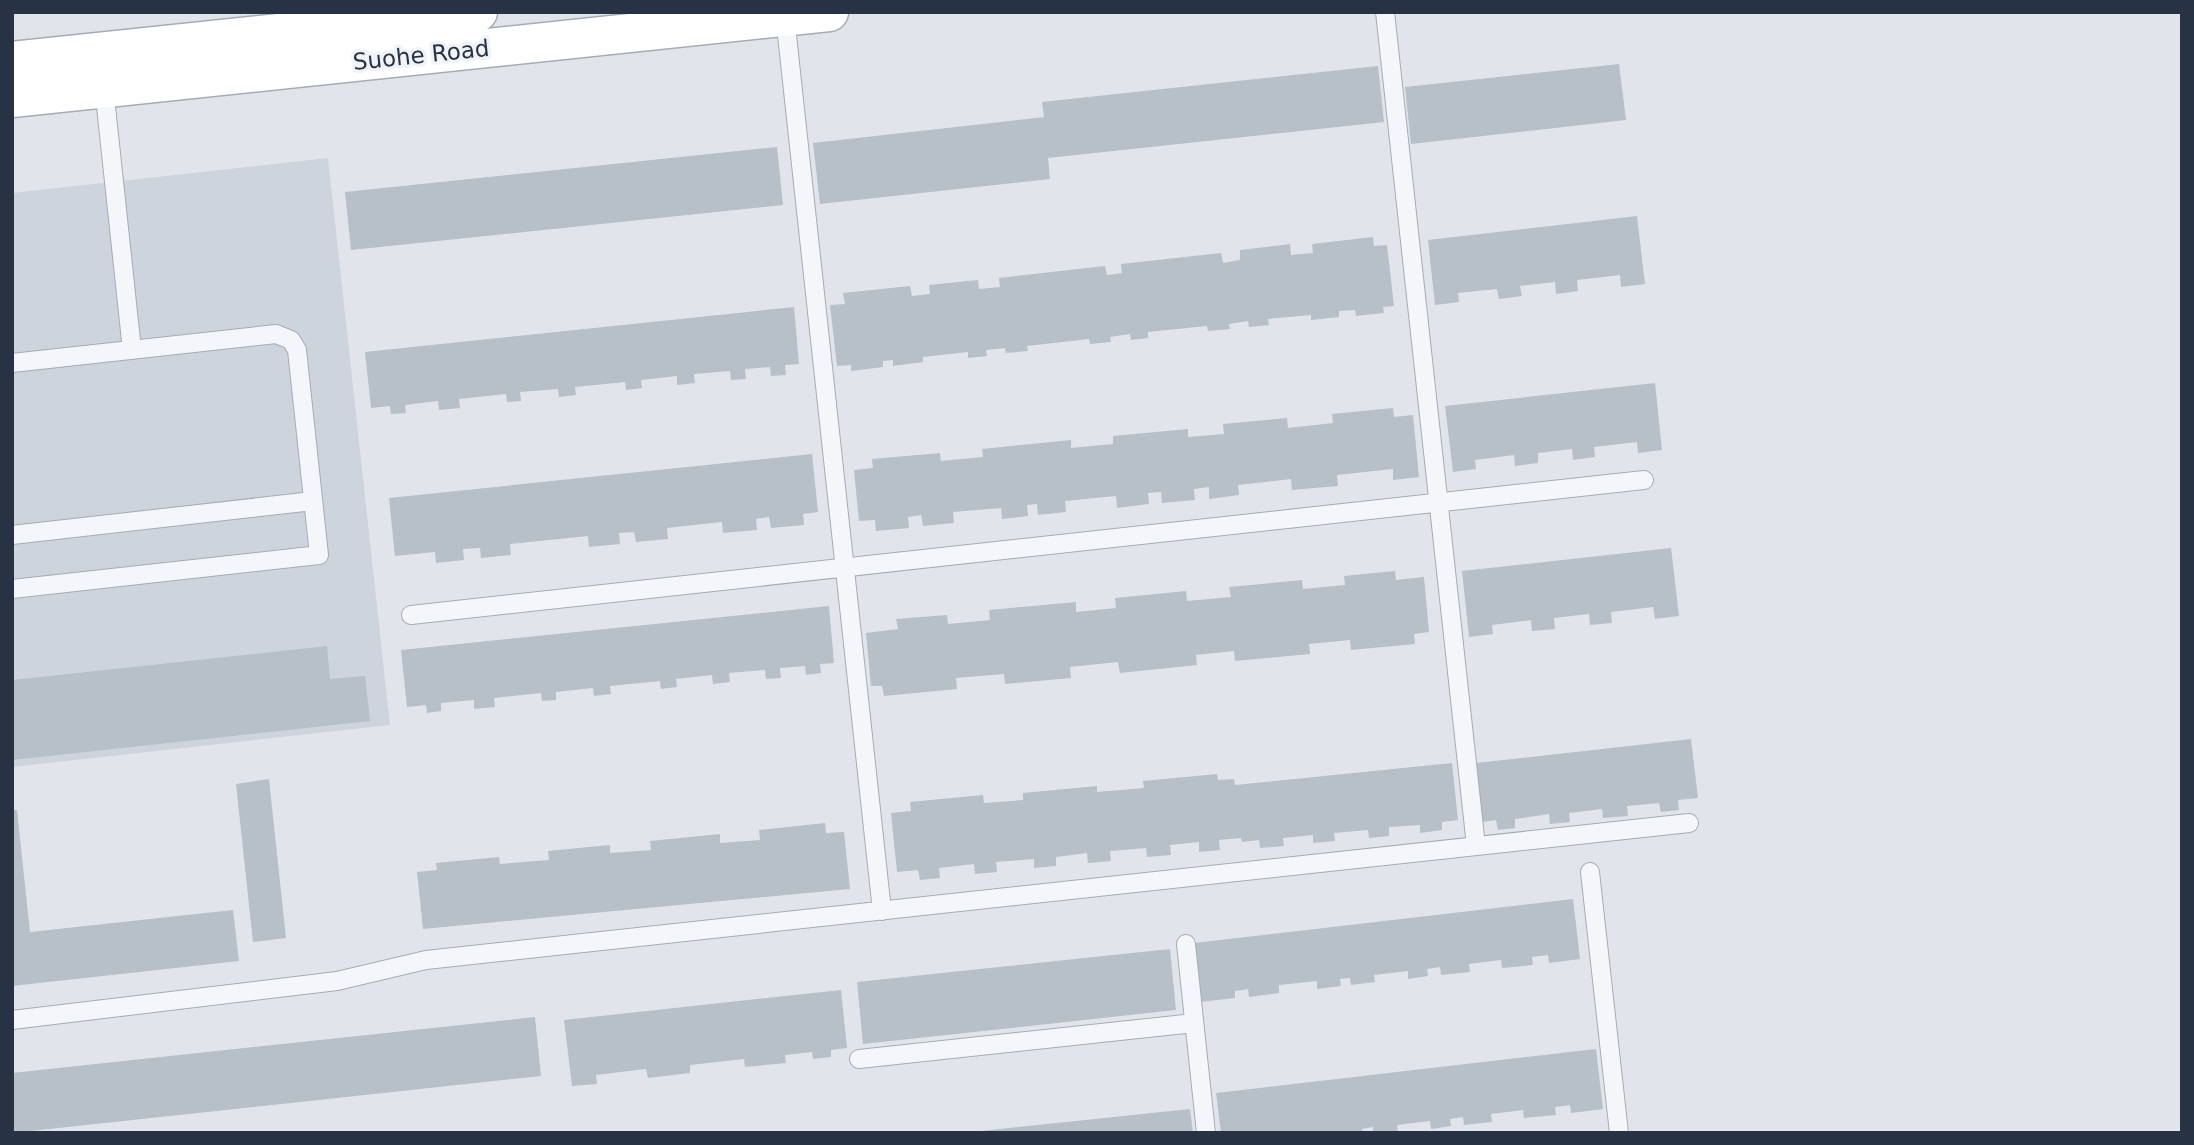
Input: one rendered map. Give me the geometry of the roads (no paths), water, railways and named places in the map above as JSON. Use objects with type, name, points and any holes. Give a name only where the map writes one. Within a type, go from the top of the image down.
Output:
[{"type":"main road","name":"Suohe Road","points":[[12,61],[478,12]]},
{"type":"main road","name":"Suohe Road","points":[[12,98],[829,12]]},
{"type":"lane","points":[[1385,12],[1476,846]]},
{"type":"lane","points":[[785,17],[882,911]]},
{"type":"lane","points":[[104,89],[132,350]]},
{"type":"lane","points":[[12,363],[276,334],[292,340],[297,350],[319,555],[12,589]]},
{"type":"lane","points":[[411,615],[1644,481]]},
{"type":"lane","points":[[12,535],[313,502]]},
{"type":"lane","points":[[12,1020],[337,981],[426,960],[1689,823]]},
{"type":"lane","points":[[1591,872],[1619,1133]]},
{"type":"lane","points":[[1186,944],[1206,1133]]},
{"type":"lane","points":[[859,1059],[1194,1023]]}]
